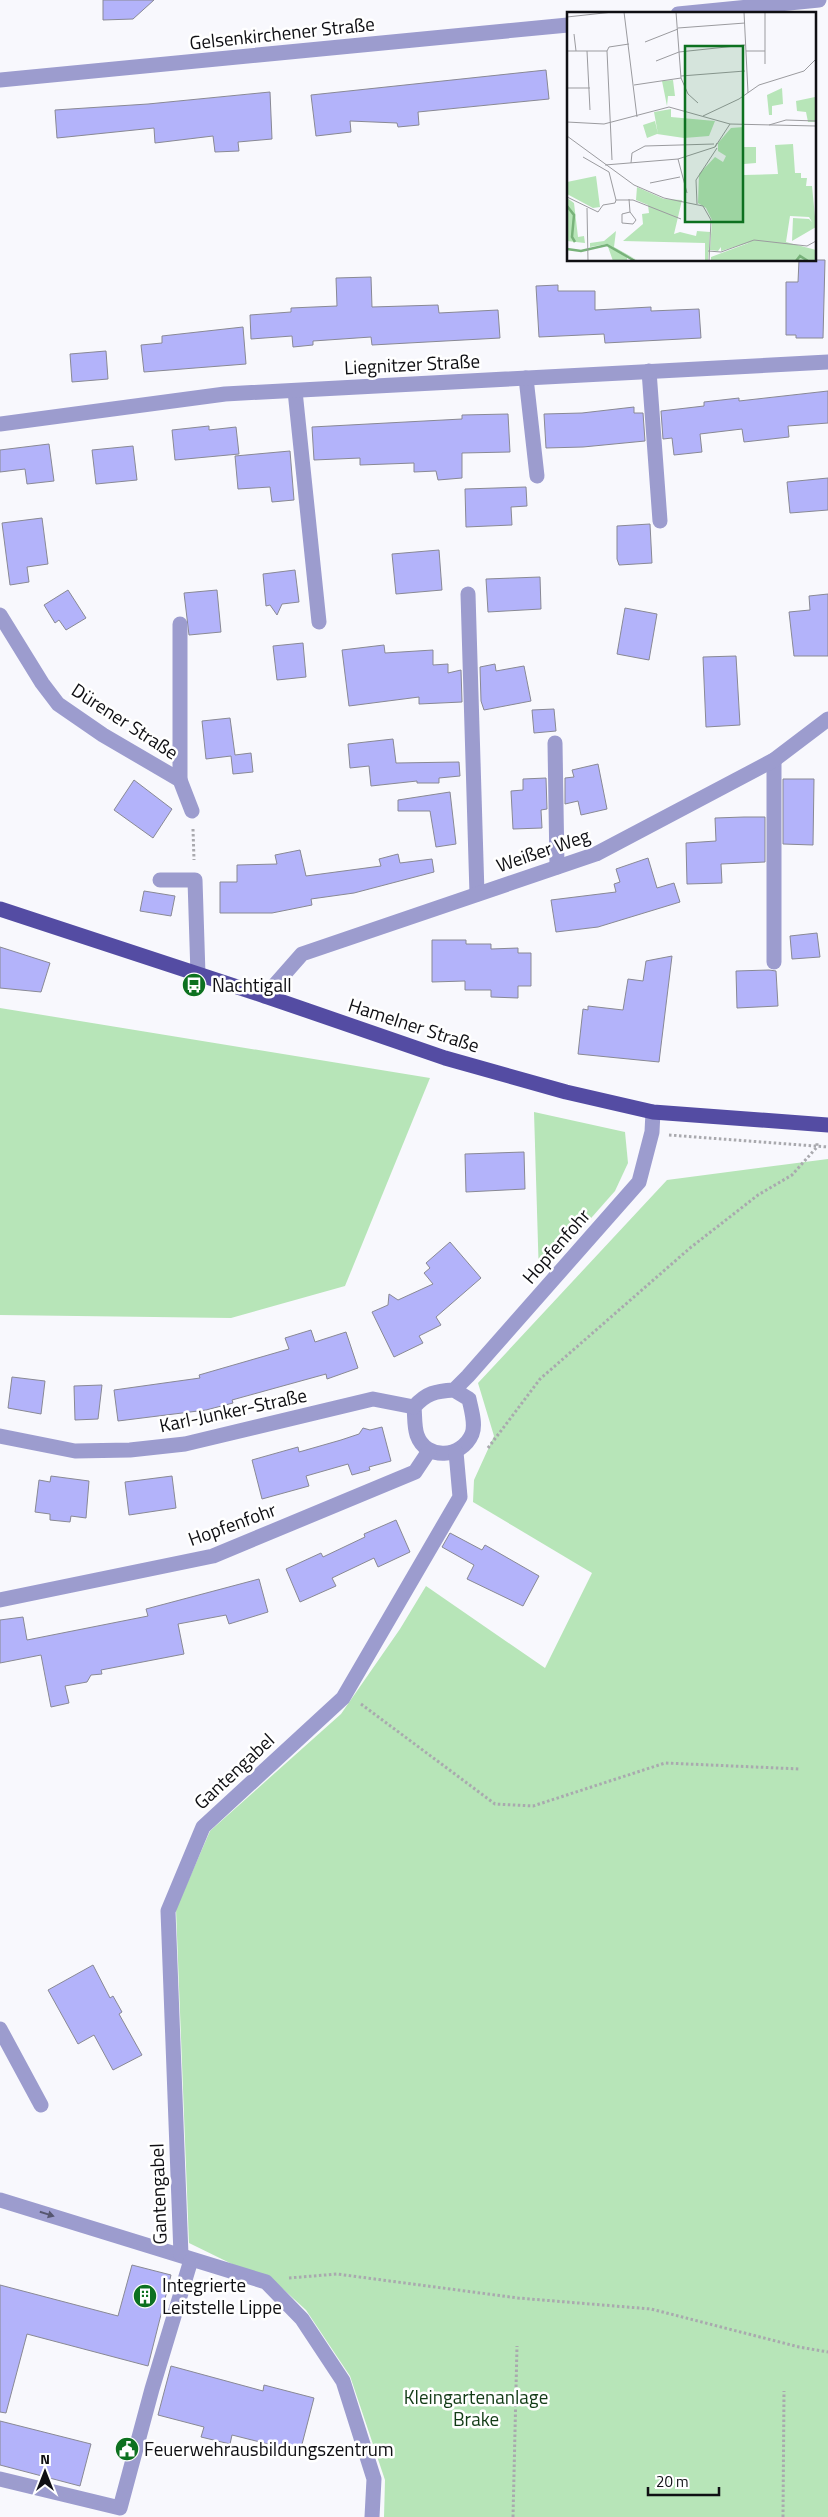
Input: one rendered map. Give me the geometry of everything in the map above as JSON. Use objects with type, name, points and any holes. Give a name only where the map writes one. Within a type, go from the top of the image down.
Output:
[{"type":"main road","name":"Hamelner Straße","points":[[0,909],[265,996],[444,1058],[566,1092],[653,1112],[828,1125]]},
{"type":"street","points":[[698,12],[819,0]]},
{"type":"street","name":"Gelsenkirchener Straße","points":[[0,80],[567,25]]},
{"type":"street","name":"Liegnitzer Straße","points":[[0,424],[225,394],[828,362]]},
{"type":"street","points":[[649,371],[660,521]]},
{"type":"street","points":[[526,378],[537,476]]},
{"type":"street","points":[[295,391],[319,622]]},
{"type":"street","points":[[468,594],[477,894]]},
{"type":"street","name":"Dürener Straße","points":[[0,615],[42,683],[58,704],[95,730],[180,780],[192,811]]},
{"type":"street","points":[[180,624],[180,780]]},
{"type":"street","name":"Weißer Weg","points":[[265,996],[302,954],[596,854],[774,760],[828,719]]},
{"type":"street","points":[[555,743],[557,867]]},
{"type":"street","points":[[774,760],[774,962]]},
{"type":"street","points":[[160,880],[195,880],[198,975]]},
{"type":"street","name":"Hopfenfohr","points":[[454,1390],[639,1182],[652,1132],[653,1112]]},
{"type":"street","points":[[454,1390],[469,1399],[473,1420],[472,1434],[456,1452],[445,1454],[430,1451],[417,1436],[414,1407],[424,1396],[435,1391],[454,1390]]},
{"type":"street","name":"Karl-Junker-Straße","points":[[0,1436],[75,1451],[130,1450],[185,1444],[373,1398],[414,1407]]},
{"type":"street","name":"Hopfenfohr","points":[[0,1600],[213,1556],[415,1472],[430,1451]]},
{"type":"street","name":"Gantengabel","points":[[0,2479],[120,2508],[165,2344],[186,2258],[168,1911],[203,1827],[343,1698],[460,1497],[456,1452]]},
{"type":"street","points":[[0,2029],[40,2105]]},
{"type":"street","points":[[0,2200],[266,2282],[302,2319],[343,2381],[374,2479],[372,2517]]},
{"type":"path","points":[[192,811],[195,880]]},
{"type":"path","points":[[652,1132],[685,1138],[828,1147]]},
{"type":"path","points":[[482,1456],[540,1379],[690,1248],[758,1194],[792,1175],[817,1147]]},
{"type":"path","points":[[343,1698],[361,1704],[495,1804],[533,1806],[665,1763],[800,1769]]},
{"type":"path","points":[[266,2282],[338,2274],[518,2298],[651,2309],[799,2347],[828,2352]]},
{"type":"path","points":[[513,2517],[517,2346]]},
{"type":"path","points":[[782,2517],[784,2391]]},
{"type":"green space","points":[[0,1008],[430,1078],[345,1286],[231,1318],[0,1315]]},
{"type":"green space","points":[[534,1112],[625,1132],[628,1163],[615,1191],[539,1277]]},
{"type":"green space","name":"Kleingartenanlage Brake","points":[[828,1159],[828,2517],[384,2517],[385,2480],[350,2376],[306,2310],[283,2289],[189,2243],[176,1909],[210,1831],[341,1714],[400,1629],[426,1586],[545,1668],[592,1573],[473,1502],[474,1480],[494,1436],[478,1383],[667,1180]]},
{"type":"building","points":[[103,0],[154,0],[133,19],[103,20]]},
{"type":"building","points":[[546,70],[549,99],[418,112],[419,125],[398,127],[397,123],[350,121],[351,132],[316,136],[311,95]]},
{"type":"building","points":[[270,92],[272,139],[238,142],[239,151],[215,152],[213,136],[155,143],[154,128],[57,138],[55,110],[148,104]]},
{"type":"building","points":[[825,260],[823,338],[796,338],[796,335],[786,335],[786,282],[798,282],[799,261]]},
{"type":"building","points":[[371,277],[372,307],[438,305],[439,313],[498,310],[500,338],[372,345],[371,337],[313,341],[313,345],[293,347],[292,336],[251,339],[250,315],[291,312],[291,308],[337,306],[336,278]]},
{"type":"building","points":[[558,285],[558,291],[595,291],[595,310],[651,307],[651,311],[699,309],[701,338],[605,343],[604,334],[539,337],[536,286]]},
{"type":"building","points":[[243,327],[246,364],[144,372],[141,345],[162,343],[162,336]]},
{"type":"building","points":[[106,351],[108,379],[72,382],[70,354]]},
{"type":"building","points":[[828,391],[828,423],[788,426],[789,437],[744,442],[742,429],[700,434],[702,452],[674,455],[672,438],[663,439],[661,411],[704,406],[704,402],[739,398],[739,401]]},
{"type":"building","points":[[634,407],[634,413],[643,413],[645,441],[583,447],[546,448],[544,414],[582,413]]},
{"type":"building","points":[[508,414],[510,452],[462,453],[462,478],[438,480],[436,471],[414,472],[414,463],[360,465],[360,458],[314,460],[312,427],[462,419],[462,415]]},
{"type":"building","points":[[209,426],[209,430],[236,427],[239,454],[175,460],[172,430]]},
{"type":"building","points":[[49,444],[54,481],[27,484],[25,469],[0,472],[0,450]]},
{"type":"building","points":[[133,446],[137,480],[96,484],[92,450]]},
{"type":"building","points":[[290,451],[294,500],[272,502],[270,487],[238,489],[235,456]]},
{"type":"building","points":[[828,478],[828,510],[790,513],[787,482]]},
{"type":"building","points":[[526,487],[527,506],[511,507],[512,525],[466,527],[465,489]]},
{"type":"building","points":[[42,518],[48,564],[27,567],[29,582],[10,585],[2,523]]},
{"type":"building","points":[[650,524],[652,563],[619,565],[617,559],[617,526]]},
{"type":"building","points":[[439,550],[442,590],[396,594],[392,554]]},
{"type":"building","points":[[295,570],[299,602],[282,604],[277,615],[270,605],[266,606],[263,574]]},
{"type":"building","points":[[540,577],[541,609],[488,612],[486,579]]},
{"type":"building","points":[[68,590],[86,618],[66,630],[59,620],[55,623],[44,605]]},
{"type":"building","points":[[217,590],[221,632],[189,635],[184,593]]},
{"type":"building","points":[[828,594],[828,656],[794,656],[789,612],[810,610],[809,596]]},
{"type":"building","points":[[625,608],[657,614],[649,660],[617,654]]},
{"type":"building","points":[[303,643],[306,677],[277,680],[273,646]]},
{"type":"building","points":[[384,645],[385,653],[433,650],[433,665],[448,664],[448,673],[461,670],[462,702],[419,704],[419,697],[349,706],[342,650]]},
{"type":"building","points":[[736,656],[740,725],[706,727],[703,657]]},
{"type":"building","points":[[495,664],[496,671],[524,666],[531,701],[484,710],[481,701],[480,667]]},
{"type":"building","points":[[554,709],[556,731],[534,733],[532,710]]},
{"type":"building","points":[[230,718],[235,755],[251,753],[253,772],[233,774],[231,756],[206,759],[202,721]]},
{"type":"building","points":[[393,739],[396,763],[459,762],[460,776],[439,778],[439,783],[417,783],[417,781],[371,786],[369,766],[350,768],[348,744]]},
{"type":"building","points":[[598,764],[607,809],[581,815],[578,801],[565,804],[565,778],[574,777],[572,770]]},
{"type":"building","points":[[546,778],[547,809],[541,810],[542,828],[513,829],[511,791],[523,790],[523,779]]},
{"type":"building","points":[[783,779],[814,779],[813,845],[783,844]]},
{"type":"building","points":[[134,780],[172,809],[153,838],[114,810]]},
{"type":"building","points":[[450,792],[456,844],[436,847],[430,811],[398,811],[398,800]]},
{"type":"building","points":[[765,817],[765,862],[721,864],[722,883],[687,884],[686,843],[716,841],[715,818]]},
{"type":"building","points":[[300,850],[306,876],[381,866],[379,859],[398,854],[400,863],[432,859],[434,872],[354,893],[311,899],[312,905],[272,913],[220,913],[220,882],[237,882],[237,865],[277,864],[275,855]]},
{"type":"building","points":[[648,858],[657,888],[674,883],[680,902],[598,927],[556,932],[551,900],[616,892],[614,884],[620,882],[616,869]]},
{"type":"building","points":[[144,891],[175,896],[171,916],[140,911]]},
{"type":"building","points":[[817,933],[820,957],[792,959],[790,936]]},
{"type":"building","points":[[432,940],[466,940],[466,944],[491,944],[491,949],[518,948],[518,953],[531,953],[531,986],[518,986],[518,998],[491,997],[491,990],[465,990],[465,981],[432,982]]},
{"type":"building","points":[[0,947],[50,963],[41,992],[0,988]]},
{"type":"building","points":[[672,956],[659,1062],[578,1054],[583,1009],[588,1010],[588,1006],[623,1010],[628,979],[643,981],[646,961]]},
{"type":"building","points":[[736,971],[776,971],[778,1006],[737,1008]]},
{"type":"building","points":[[524,1152],[525,1189],[466,1192],[465,1154]]},
{"type":"building","points":[[450,1242],[481,1278],[436,1317],[441,1325],[419,1336],[423,1343],[394,1357],[372,1312],[388,1305],[389,1294],[398,1300],[433,1284],[424,1273],[430,1268],[426,1263]]},
{"type":"building","points":[[311,1330],[315,1342],[346,1332],[358,1368],[327,1379],[326,1374],[232,1400],[233,1403],[206,1410],[118,1421],[114,1390],[200,1378],[199,1375],[289,1349],[285,1338]]},
{"type":"building","points":[[12,1377],[45,1381],[41,1414],[8,1408]]},
{"type":"building","points":[[102,1385],[98,1419],[75,1420],[74,1386]]},
{"type":"building","points":[[382,1427],[391,1461],[369,1467],[370,1470],[352,1475],[348,1464],[306,1476],[309,1486],[262,1499],[252,1460],[298,1447],[299,1452],[359,1434],[363,1428],[370,1430]]},
{"type":"building","points":[[51,1476],[89,1481],[86,1518],[71,1516],[70,1522],[50,1520],[50,1514],[35,1512],[39,1480],[50,1482]]},
{"type":"building","points":[[172,1476],[176,1508],[129,1515],[125,1482]]},
{"type":"building","points":[[396,1520],[410,1552],[378,1567],[374,1558],[332,1578],[336,1586],[300,1602],[286,1569],[321,1553],[323,1557],[365,1537],[364,1534]]},
{"type":"building","points":[[450,1533],[482,1550],[485,1545],[539,1576],[523,1606],[467,1579],[474,1565],[442,1547]]},
{"type":"building","points":[[259,1579],[268,1612],[229,1624],[226,1615],[178,1624],[184,1654],[101,1670],[102,1674],[91,1675],[87,1682],[65,1686],[69,1703],[51,1707],[41,1655],[0,1663],[0,1620],[23,1617],[27,1640],[148,1616],[146,1609]]},
{"type":"building","points":[[93,1965],[110,1998],[113,1996],[122,2012],[119,2014],[142,2055],[113,2070],[94,2035],[78,2044],[48,1990]]},
{"type":"building","points":[[132,2265],[171,2275],[148,2366],[27,2334],[6,2413],[0,2412],[0,2285],[118,2316]]},
{"type":"building","points":[[171,2366],[263,2391],[264,2385],[314,2398],[300,2452],[232,2435],[230,2444],[201,2437],[204,2427],[158,2415]]},
{"type":"building","points":[[0,2421],[91,2444],[80,2486],[0,2465]]},
{"type":"place","name":"Nachtigall","points":[[194,985]]},
{"type":"place","name":"Integrierte Leitstelle Lippe","points":[[145,2296]]},
{"type":"place","name":"Feuerwehrausbildungszentrum","points":[[127,2449]]}]
